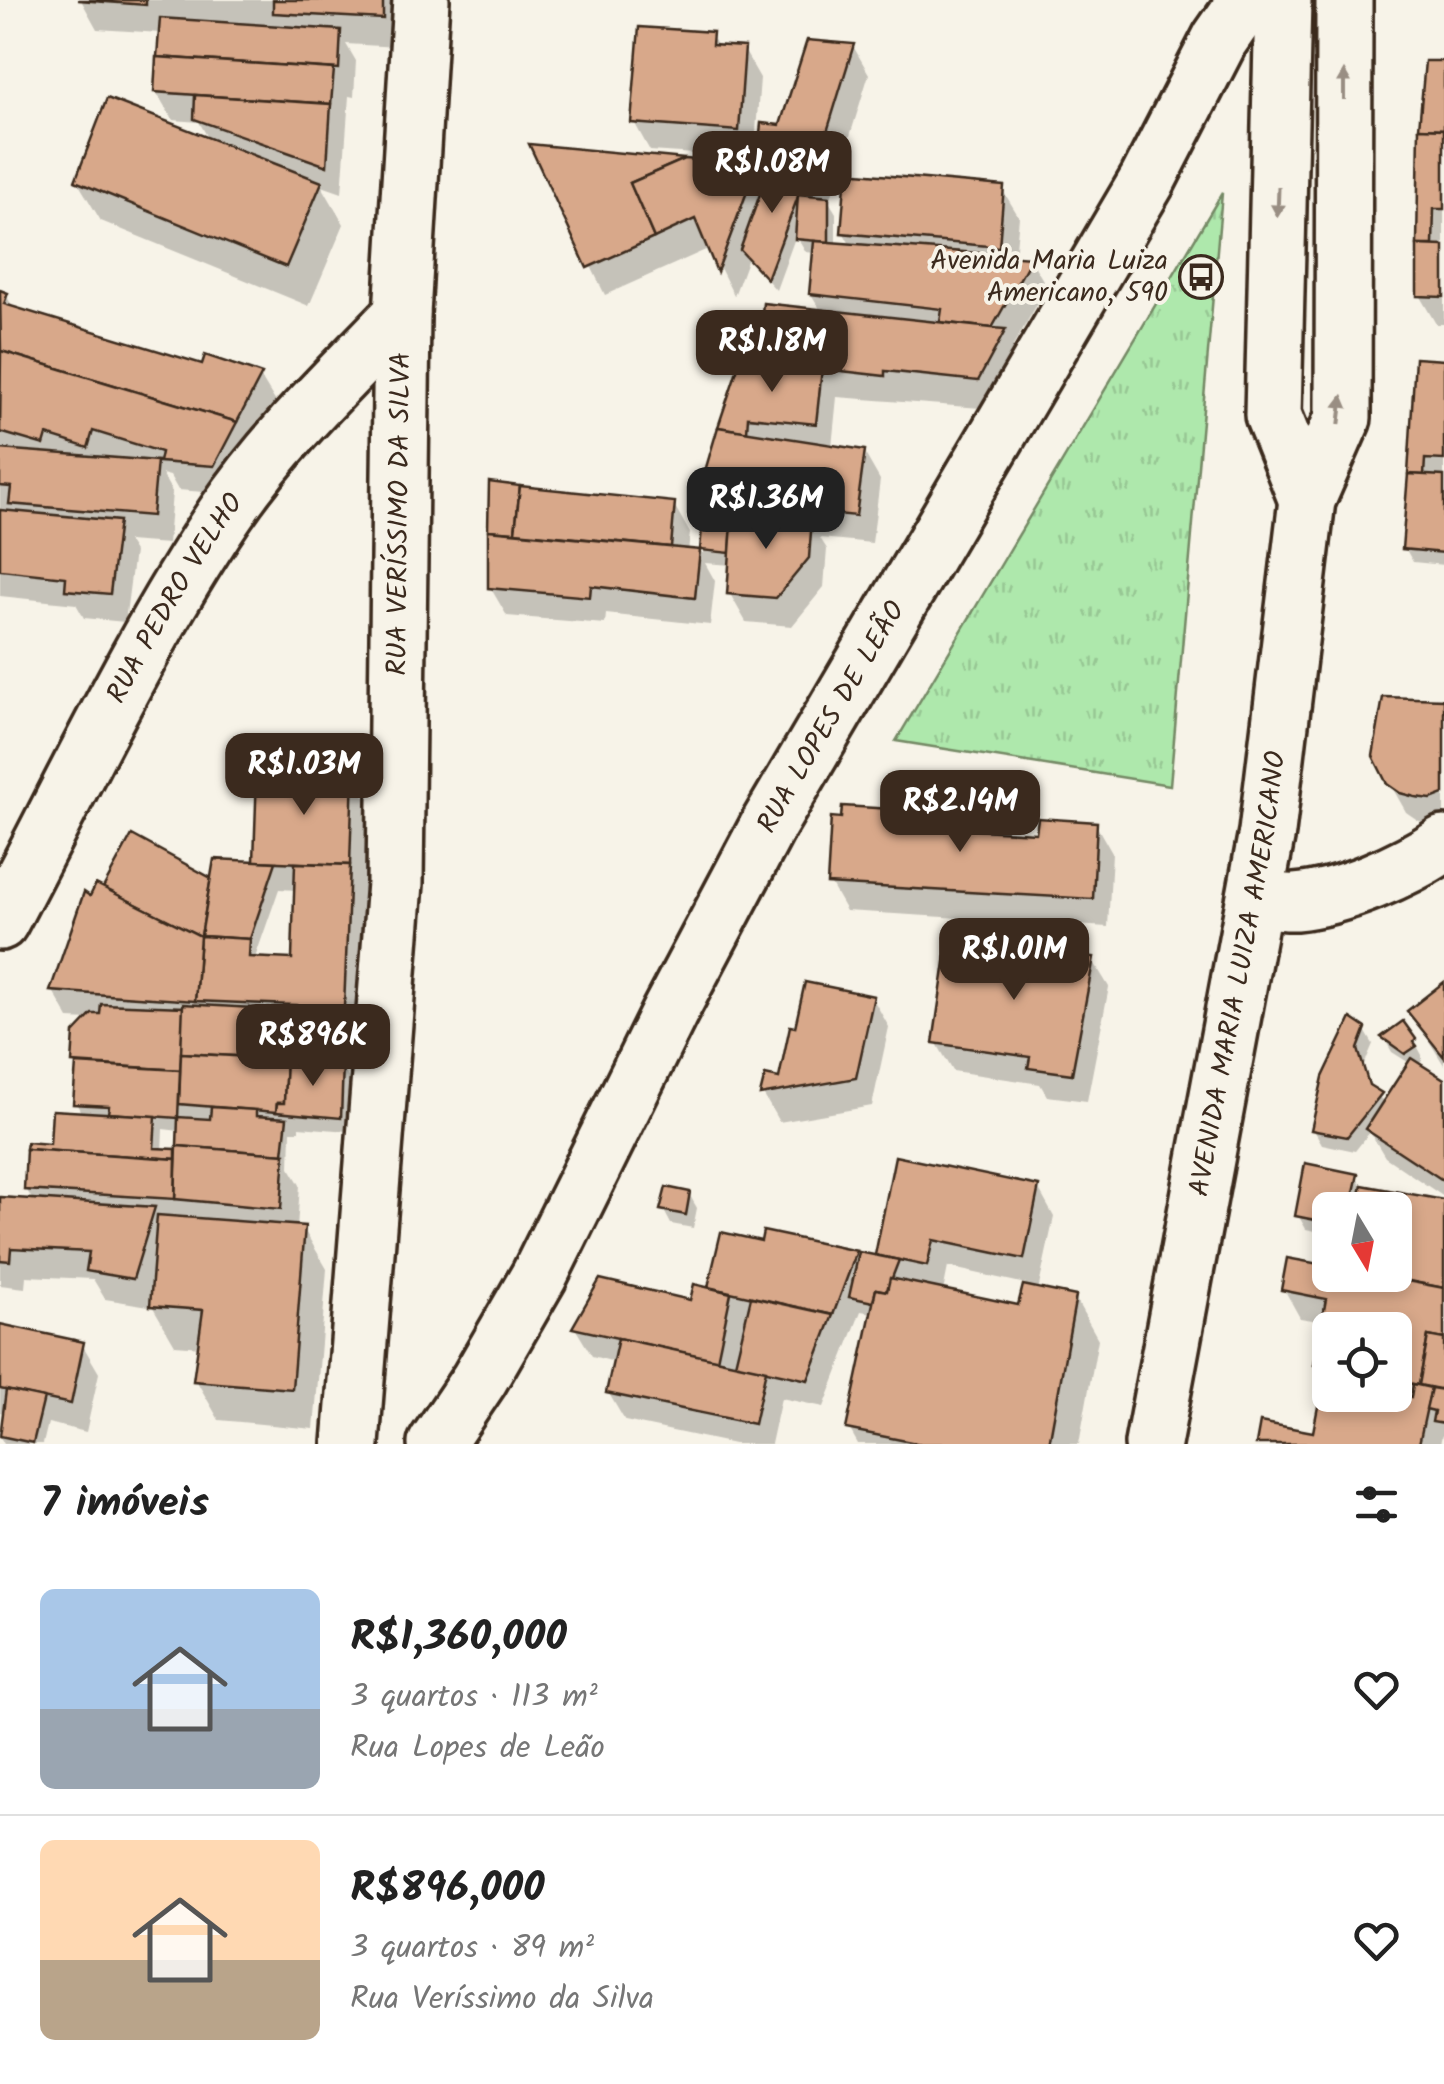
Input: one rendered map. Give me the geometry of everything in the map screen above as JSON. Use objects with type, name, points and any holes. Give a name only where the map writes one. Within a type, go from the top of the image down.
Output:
[{"type":"street","name":"RUA VERÍSSIMO DA SILVA","points":[[351,1444],[394,883],[402,314],[421,0]]},
{"type":"street","name":"RUA LOPES DE LEÃO","points":[[436,1444],[479,1380],[539,1276],[669,1013],[770,822],[1137,198],[1220,39],[1247,0]]},
{"type":"street","name":"AVENIDA MARIA LUIZA AMERICANO","points":[[1283,0],[1273,415],[1307,500]]},
{"type":"street","name":"AVENIDA MARIA LUIZA AMERICANO","points":[[1153,1444],[1267,832],[1307,500],[1343,418],[1344,0]]},
{"type":"street","name":"RUA PEDRO VELHO","points":[[0,922],[161,619],[226,512],[294,426],[402,314]]},
{"type":"street","points":[[1255,898],[1293,902],[1324,896],[1416,862],[1444,844]]},
{"type":"green space","points":[[1222,193],[1170,785],[896,741]]},
{"type":"building","points":[[78,0],[146,0],[146,5]]},
{"type":"building","points":[[273,0],[383,0],[383,19],[273,13]]},
{"type":"building","points":[[160,18],[341,30],[339,69],[157,57]]},
{"type":"building","points":[[639,27],[713,32],[712,45],[745,47],[739,131],[631,123]]},
{"type":"building","points":[[807,40],[854,44],[815,171],[757,165],[761,123],[780,125]]},
{"type":"building","points":[[156,57],[334,69],[331,104],[154,92]]},
{"type":"building","points":[[1425,61],[1444,61],[1444,129],[1419,128]]},
{"type":"building","points":[[195,95],[331,104],[327,166],[194,119]]},
{"type":"building","points":[[107,98],[322,182],[286,267],[75,181]]},
{"type":"building","points":[[1419,128],[1444,129],[1444,209],[1434,209],[1433,245],[1417,245]]},
{"type":"building","points":[[529,144],[685,159],[630,183],[654,238],[587,268]]},
{"type":"building","points":[[685,159],[757,165],[717,272],[695,219],[654,238],[630,183]]},
{"type":"building","points":[[770,166],[808,170],[767,279],[740,250]]},
{"type":"building","points":[[846,172],[1004,186],[999,247],[841,233]]},
{"type":"building","points":[[798,194],[829,197],[829,242],[795,239]]},
{"type":"building","points":[[814,241],[1032,257],[992,328],[940,322],[942,309],[809,294]]},
{"type":"building","points":[[1417,245],[1444,246],[1444,297],[1417,296]]},
{"type":"building","points":[[0,290],[8,293],[4,304],[202,364],[205,355],[262,374],[237,422],[1,351]]},
{"type":"building","points":[[763,303],[1006,329],[978,381],[885,371],[885,376],[806,367],[807,359],[758,354]]},
{"type":"building","points":[[1,351],[237,422],[214,466],[159,462],[161,452],[93,431],[88,448],[47,435],[44,445],[0,432]]},
{"type":"building","points":[[1415,358],[1444,360],[1444,460],[1425,459],[1424,475],[1408,474]]},
{"type":"building","points":[[740,361],[822,369],[816,424],[748,417],[747,432],[718,427]]},
{"type":"building","points":[[718,427],[865,450],[856,516],[747,505],[746,510],[695,505]]},
{"type":"building","points":[[0,449],[157,461],[152,516],[9,504],[11,487],[0,486]]},
{"type":"building","points":[[1408,474],[1444,476],[1444,553],[1402,549]]},
{"type":"building","points":[[489,482],[520,486],[515,532],[488,530]]},
{"type":"building","points":[[520,486],[675,502],[671,547],[515,532]]},
{"type":"building","points":[[704,505],[733,509],[730,553],[700,550]]},
{"type":"building","points":[[733,509],[812,518],[809,558],[776,598],[727,594]]},
{"type":"building","points":[[0,510],[119,521],[110,594],[65,590],[66,577],[0,570]]},
{"type":"building","points":[[488,530],[700,550],[695,598],[591,586],[590,597],[488,588]]},
{"type":"building","points":[[1383,697],[1444,699],[1444,794],[1431,799],[1415,797],[1387,784],[1373,756]]},
{"type":"building","points":[[353,772],[350,865],[254,861],[257,773]]},
{"type":"building","points":[[842,806],[943,812],[943,828],[1036,833],[1038,818],[1097,822],[1093,899],[827,884],[831,817],[841,818]]},
{"type":"building","points":[[132,835],[211,878],[201,936],[103,888]]},
{"type":"building","points":[[214,859],[276,862],[250,939],[201,936]]},
{"type":"building","points":[[295,863],[350,865],[344,1007],[195,1001],[200,936],[250,939],[249,957],[292,959]]},
{"type":"building","points":[[96,884],[200,936],[195,1001],[50,991],[84,892],[90,896]]},
{"type":"building","points":[[948,942],[1094,957],[1072,1074],[1028,1068],[1030,1057],[933,1043]]},
{"type":"building","points":[[805,982],[874,996],[856,1078],[760,1095],[765,1075],[779,1078]]},
{"type":"building","points":[[1444,982],[1444,1057],[1407,1011]]},
{"type":"building","points":[[101,1004],[184,1007],[180,1070],[72,1063],[74,1033],[92,1014],[100,1014]]},
{"type":"building","points":[[183,1004],[291,1010],[289,1059],[181,1053]]},
{"type":"building","points":[[1351,1018],[1366,1028],[1358,1049],[1369,1085],[1382,1093],[1347,1137],[1311,1130],[1323,1077]]},
{"type":"building","points":[[1403,1021],[1417,1046],[1405,1054],[1381,1037]]},
{"type":"building","points":[[181,1053],[286,1059],[284,1103],[277,1103],[276,1112],[179,1104]]},
{"type":"building","points":[[1411,1058],[1444,1079],[1444,1181],[1365,1129]]},
{"type":"building","points":[[286,1059],[343,1063],[341,1118],[276,1112],[277,1103],[284,1103]]},
{"type":"building","points":[[76,1064],[180,1070],[178,1118],[108,1113],[109,1106],[73,1104]]},
{"type":"building","points":[[211,1107],[256,1110],[256,1116],[287,1118],[283,1154],[177,1146],[178,1117],[210,1119]]},
{"type":"building","points":[[52,1110],[156,1116],[154,1148],[176,1149],[176,1159],[26,1149],[27,1142],[50,1144]]},
{"type":"building","points":[[177,1146],[285,1154],[281,1209],[175,1199]]},
{"type":"building","points":[[26,1149],[176,1159],[175,1199],[24,1190]]},
{"type":"building","points":[[895,1156],[1039,1186],[1024,1259],[933,1240],[927,1266],[875,1255]]},
{"type":"building","points":[[1305,1163],[1358,1174],[1354,1192],[1312,1192],[1312,1219],[1295,1216]]},
{"type":"building","points":[[1362,1185],[1400,1192],[1361,1192]]},
{"type":"building","points":[[666,1187],[690,1192],[686,1215],[660,1210]]},
{"type":"building","points":[[1412,1194],[1444,1200],[1444,1288],[1412,1282]]},
{"type":"building","points":[[0,1197],[155,1207],[133,1279],[86,1271],[89,1252],[11,1248],[10,1261],[0,1260]]},
{"type":"building","points":[[157,1215],[305,1226],[292,1389],[193,1381],[203,1310],[150,1306]]},
{"type":"building","points":[[763,1231],[857,1251],[833,1315],[708,1287],[721,1232],[761,1241]]},
{"type":"building","points":[[859,1252],[899,1260],[887,1291],[876,1289],[873,1302],[849,1297]]},
{"type":"building","points":[[1287,1258],[1312,1263],[1312,1292],[1412,1292],[1412,1282],[1444,1288],[1444,1339],[1428,1336],[1419,1385],[1412,1384],[1412,1312],[1324,1312],[1326,1299],[1281,1290]]},
{"type":"building","points":[[890,1278],[1018,1305],[1023,1285],[1076,1296],[1049,1444],[921,1444],[846,1429],[876,1289],[887,1291]]},
{"type":"building","points":[[600,1279],[690,1300],[694,1284],[731,1293],[717,1360],[572,1328]]},
{"type":"building","points":[[751,1297],[833,1315],[808,1380],[735,1364]]},
{"type":"building","points":[[0,1324],[84,1342],[71,1404],[0,1389]]},
{"type":"building","points":[[1428,1336],[1444,1339],[1444,1390],[1419,1385]]},
{"type":"building","points":[[618,1338],[766,1370],[754,1424],[606,1393]]},
{"type":"building","points":[[1413,1384],[1431,1388],[1419,1444],[1256,1444],[1260,1422],[1313,1432],[1317,1412],[1412,1412]]},
{"type":"building","points":[[1431,1388],[1444,1390],[1444,1424],[1432,1422],[1434,1411],[1426,1409]]},
{"type":"building","points":[[6,1390],[44,1398],[33,1443],[0,1436]]},
{"type":"place","name":"Avenida Maria Luiza Americano, 590","points":[[1201,277]]}]
